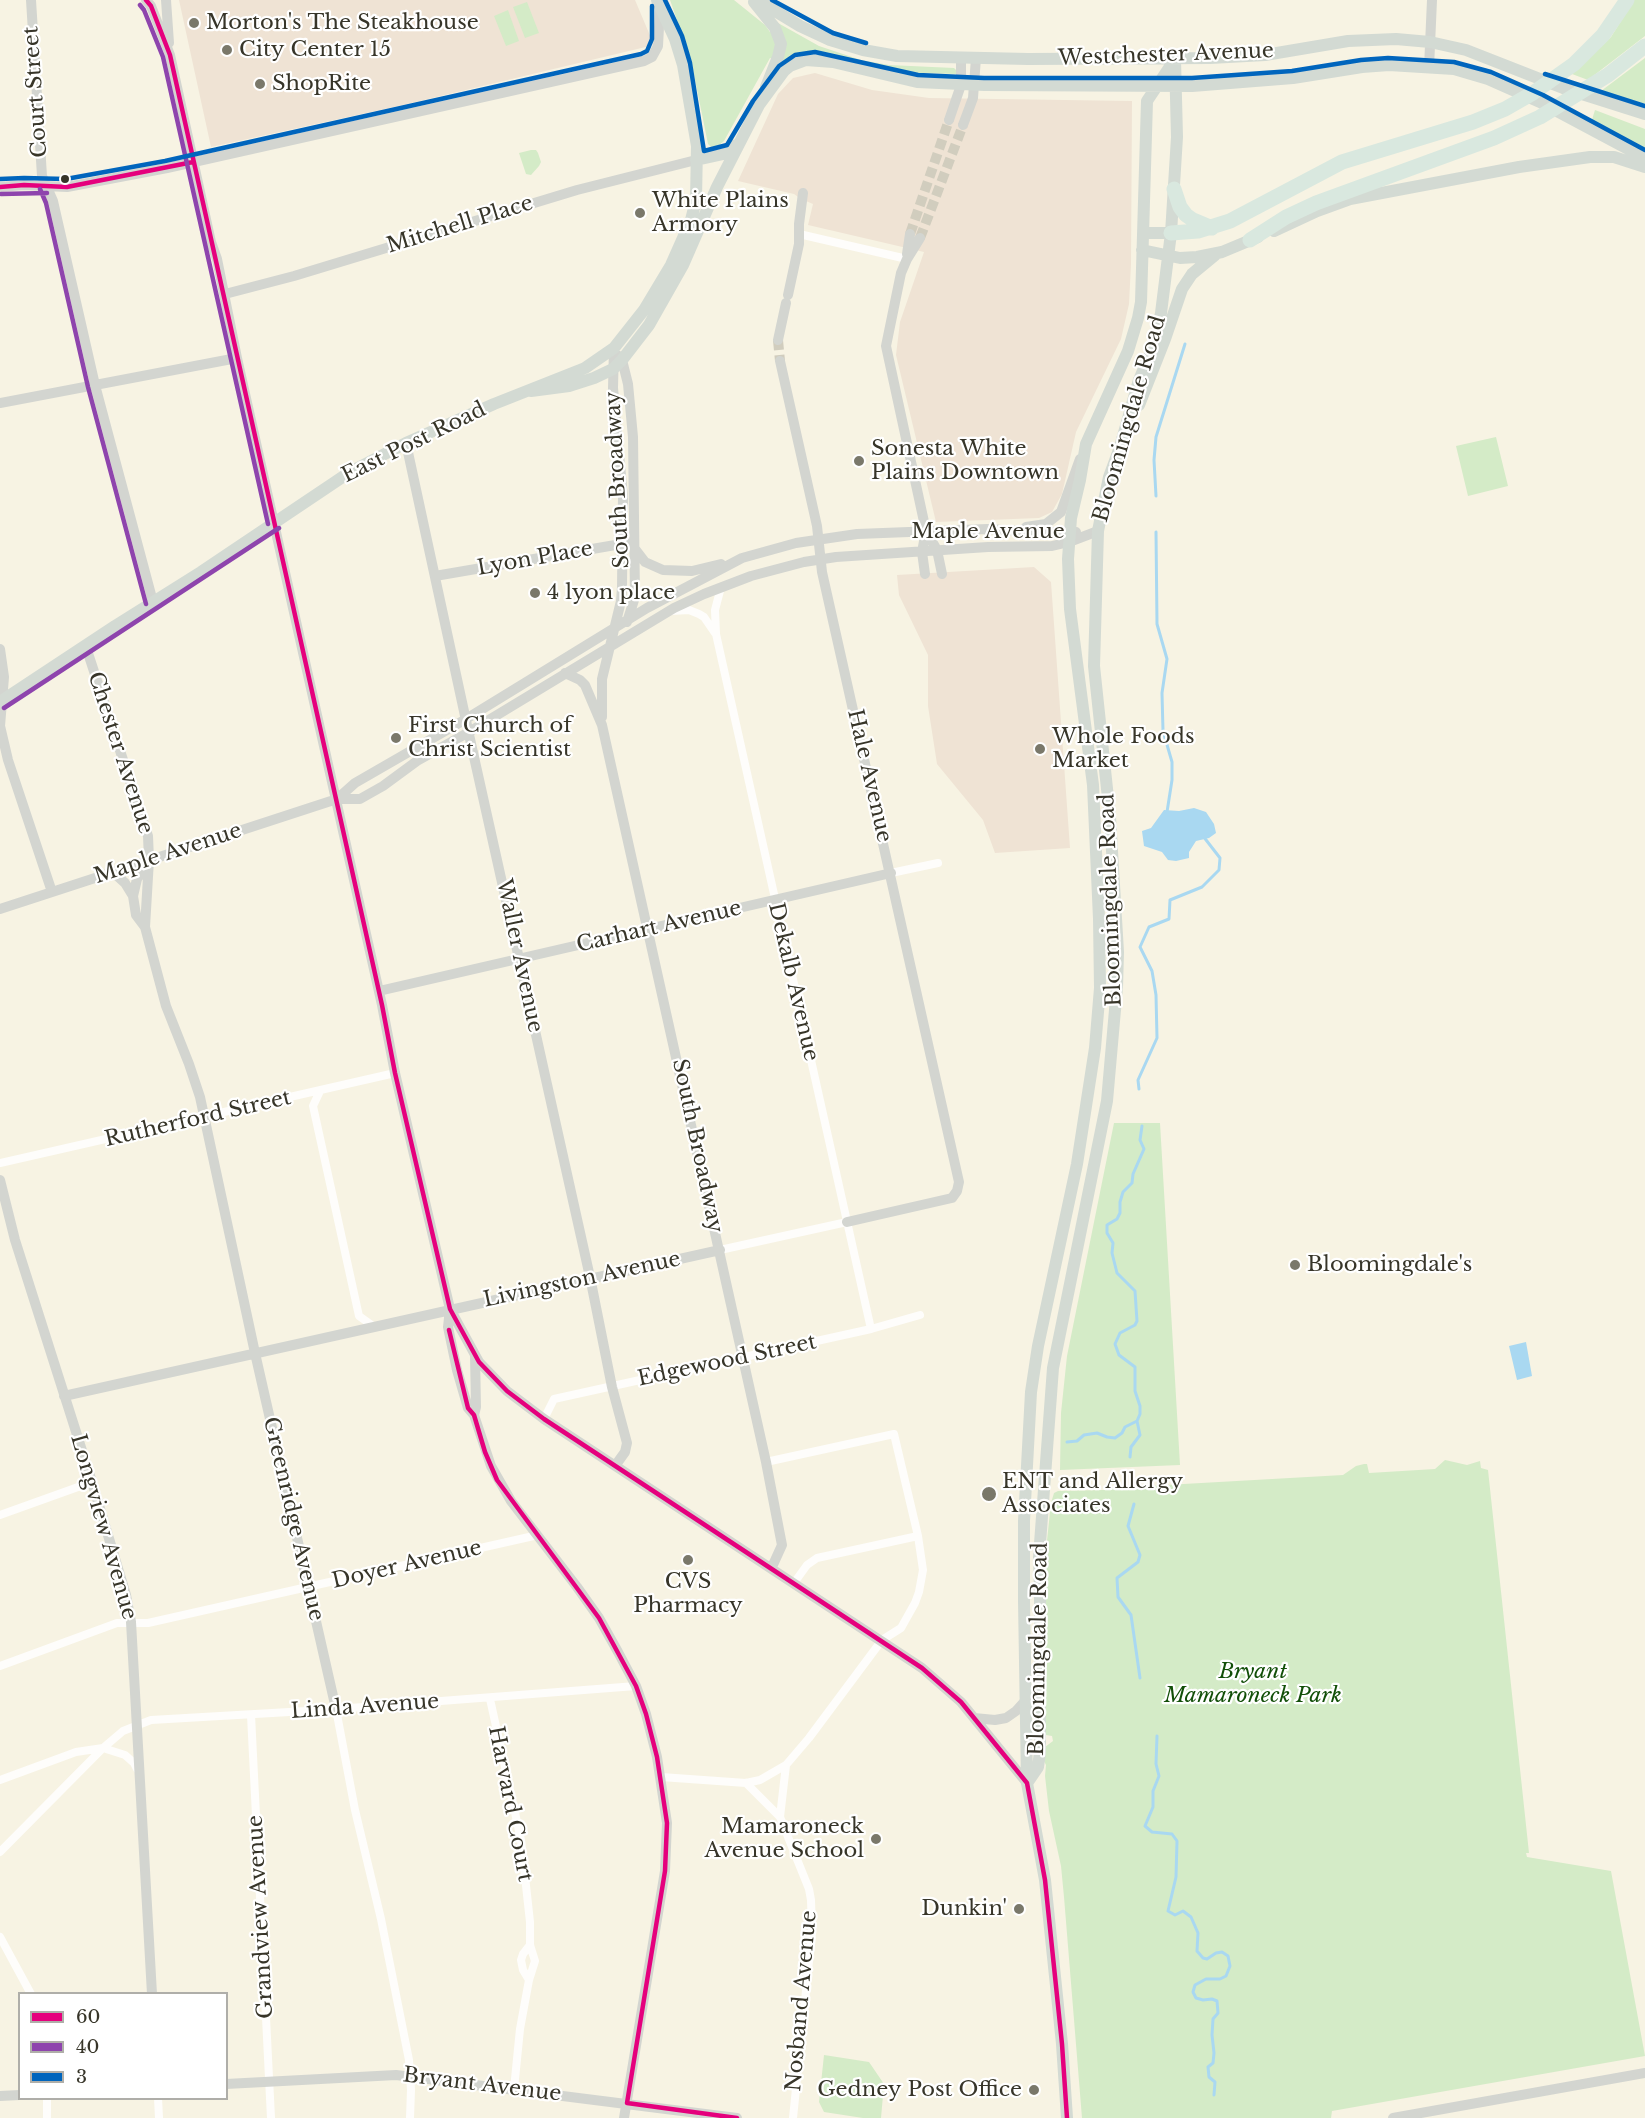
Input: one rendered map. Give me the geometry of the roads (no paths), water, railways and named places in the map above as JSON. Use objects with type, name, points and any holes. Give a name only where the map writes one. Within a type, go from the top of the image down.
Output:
[{"type":"highway","points":[[1171,233],[1212,228],[1246,213],[1342,162],[1496,113],[1533,93],[1574,64],[1603,35],[1627,0]]},
{"type":"highway","points":[[1250,240],[1286,217],[1316,203],[1519,127],[1555,109],[1608,75],[1645,46]]},
{"type":"highway","points":[[1174,189],[1180,207],[1186,215],[1212,228]]},
{"type":"main road","name":"Westchester Avenue","points":[[755,0],[800,26],[846,45],[897,56],[1175,59],[1265,55],[1348,41],[1396,39],[1430,42],[1466,50],[1563,88],[1645,114]]},
{"type":"main road","points":[[755,0],[775,28],[781,44],[759,105]]},
{"type":"main road","points":[[614,348],[644,310],[682,243],[696,200],[697,146],[687,100],[683,65],[675,39],[659,4]]},
{"type":"main road","name":"Bloomingdale Road","points":[[1027,1783],[1038,1767],[1040,1752],[1039,1557],[1053,1368],[1102,1128],[1110,1075],[1117,987],[1118,952],[1110,816],[1094,666],[1098,531],[1109,477],[1139,380],[1158,329],[1169,255],[1174,189],[1177,137],[1175,59]]},
{"type":"main road","name":"Bloomingdale Road","points":[[1027,1783],[1024,1521],[1030,1401],[1035,1360],[1077,1164],[1095,1048],[1100,988],[1095,816],[1090,751],[1070,609],[1068,559],[1071,518],[1086,444],[1134,335],[1141,302],[1147,105],[1175,59]]},
{"type":"main road","name":"Westchester Avenue","points":[[759,105],[784,71],[806,60],[824,60],[917,82],[974,85],[1156,87],[1223,85],[1389,65],[1454,69],[1488,79],[1557,111],[1645,158]]},
{"type":"main road","name":"South Broadway","points":[[618,364],[649,325],[683,266],[709,204],[759,105]]},
{"type":"main road","points":[[696,160],[728,153],[733,150],[743,135]]},
{"type":"main road","points":[[1120,447],[1148,383],[1182,289],[1197,270],[1222,252],[1335,204],[1375,193],[1519,167],[1590,157],[1614,157],[1645,167]]},
{"type":"main road","points":[[1143,233],[1171,233]]},
{"type":"main road","points":[[1142,250],[1188,258],[1222,252]]},
{"type":"main road","name":"East Post Road","points":[[1,701],[350,472],[406,442],[585,368],[614,348]]},
{"type":"main road","name":"East Post Road","points":[[531,391],[569,386],[594,378],[618,364]]},
{"type":"main road","points":[[1027,1783],[1045,1880],[1067,2118]]},
{"type":"street","name":"Court Street","points":[[31,0],[41,165],[53,201],[95,385],[153,602]]},
{"type":"street","points":[[146,0],[151,6],[170,55]]},
{"type":"street","points":[[166,0],[170,55],[193,162],[211,242],[218,260],[237,358],[337,799],[395,1073],[450,1309],[479,1362],[500,1385],[544,1419],[772,1567],[934,1677],[974,1718],[1027,1783]]},
{"type":"street","points":[[1429,68],[1432,0]]},
{"type":"street","points":[[0,187],[24,185],[67,187],[193,162],[644,61],[652,57],[658,46],[659,4]]},
{"type":"street","points":[[949,120],[961,84],[961,58]]},
{"type":"street","points":[[963,125],[973,98],[976,58]]},
{"type":"street","name":"Mitchell Place","points":[[225,294],[294,276],[577,190],[696,160]]},
{"type":"street","points":[[778,340],[799,244],[803,194]]},
{"type":"street","points":[[799,234],[907,259]]},
{"type":"street","points":[[915,236],[894,301],[886,340],[886,352],[926,531],[937,550],[942,573]]},
{"type":"street","name":"South Broadway","points":[[610,646],[628,620],[635,597],[633,437],[628,384],[618,364],[614,348]]},
{"type":"street","points":[[0,403],[237,358]]},
{"type":"street","name":"Hale Avenue","points":[[780,361],[924,1033],[959,1182],[957,1191]]},
{"type":"street","name":"South Broadway","points":[[602,724],[602,679],[621,601],[622,487],[621,458],[616,429],[618,364]]},
{"type":"street","name":"Waller Avenue","points":[[406,442],[590,1277],[612,1387],[627,1443],[625,1452],[615,1466]]},
{"type":"street","points":[[987,529],[1034,526],[1046,524],[1056,518],[1064,506],[1086,444]]},
{"type":"street","name":"Maple Avenue","points":[[337,799],[355,783],[466,719],[628,620],[742,558],[774,548],[857,534],[987,529],[1070,537]]},
{"type":"street","points":[[925,574],[922,552],[926,531]]},
{"type":"street","name":"Maple Avenue","points":[[0,909],[337,799],[360,799],[383,786],[417,761],[669,611],[721,587],[773,570],[821,559],[988,547],[1052,546],[1070,537],[1098,531]]},
{"type":"street","name":"Lyon Place","points":[[435,576],[622,544],[634,545]]},
{"type":"street","points":[[634,545],[645,562],[663,570],[692,571],[742,558]]},
{"type":"street","name":"Dekalb Avenue","points":[[721,587],[715,610],[716,634],[871,1329]]},
{"type":"street","points":[[669,611],[689,610],[699,614],[704,617],[716,634]]},
{"type":"street","name":"Chester Avenue","points":[[86,647],[145,825],[149,860]]},
{"type":"street","points":[[0,649],[4,677],[0,726],[8,760],[52,892]]},
{"type":"street","name":"South Broadway","points":[[565,673],[585,685],[602,724],[766,1462],[782,1545],[772,1567]]},
{"type":"street","points":[[133,896],[137,879],[149,860]]},
{"type":"street","name":"Greenridge Avenue","points":[[149,860],[145,927],[166,1006],[191,1069],[205,1118],[255,1353],[336,1709],[355,1810],[381,1919],[409,2060],[410,2118]]},
{"type":"street","name":"Carhart Avenue","points":[[379,991],[938,863]]},
{"type":"street","name":"Greenridge Avenue","points":[[113,872],[125,883],[133,896],[136,915],[145,927]]},
{"type":"street","name":"Rutherford Street","points":[[0,1163],[395,1073]]},
{"type":"street","points":[[320,1091],[313,1106],[359,1316],[373,1326]]},
{"type":"street","name":"Longview Avenue","points":[[0,1180],[15,1240],[126,1595],[131,1622],[152,1992]]},
{"type":"street","name":"Livingston Avenue","points":[[64,1396],[590,1277],[847,1222],[951,1198],[957,1191]]},
{"type":"street","points":[[450,1309],[448,1327],[457,1370],[468,1408],[474,1415],[485,1452],[497,1480],[511,1502],[599,1618],[636,1686],[646,1714],[661,1777],[667,1823],[665,1870],[624,2118]]},
{"type":"street","name":"Edgewood Street","points":[[544,1419],[554,1400],[871,1329],[920,1315]]},
{"type":"street","points":[[474,1415],[476,1407],[475,1355]]},
{"type":"street","points":[[661,1777],[746,1784],[760,1780],[786,1765],[882,1640],[901,1628],[915,1603],[923,1570],[918,1536],[894,1434],[766,1462]]},
{"type":"street","points":[[0,1515],[92,1482]]},
{"type":"street","name":"Doyer Avenue","points":[[0,1666],[117,1623],[148,1623],[538,1535]]},
{"type":"street","points":[[794,1582],[807,1565],[817,1558],[918,1536]]},
{"type":"street","name":"Linda Avenue","points":[[0,1780],[76,1752],[103,1748],[123,1731],[151,1720],[490,1699],[636,1686]]},
{"type":"street","name":"Harvard Court","points":[[490,1699],[521,1840],[530,1923],[530,1945],[535,1961],[520,2029],[514,2089]]},
{"type":"street","points":[[974,1718],[995,1720],[1006,1718],[1025,1701]]},
{"type":"street","name":"Grandview Avenue","points":[[251,1715],[272,2118]]},
{"type":"street","points":[[0,1852],[103,1748],[118,1752],[130,1759],[141,1779]]},
{"type":"street","name":"Nosband Avenue","points":[[780,1816],[786,1765]]},
{"type":"street","name":"Nosband Avenue","points":[[746,1784],[780,1816],[809,1889],[813,1915],[793,2118]]},
{"type":"street","points":[[0,1937],[30,1992]]},
{"type":"street","name":"Harvard Court","points":[[529,1980],[523,1970],[521,1960],[530,1945]]},
{"type":"street","points":[[1393,2118],[1423,2116],[1645,2073]]},
{"type":"street","name":"Bryant Avenue","points":[[228,2084],[396,2075],[736,2118]]},
{"type":"street","points":[[0,2096],[18,2095]]},
{"type":"street","points":[[47,2100],[47,2118]]},
{"type":"street","points":[[158,2100],[159,2118]]},
{"type":"water","points":[[1194,808],[1206,812],[1214,824],[1216,833],[1209,838],[1196,841],[1189,852],[1189,858],[1168,860],[1162,852],[1144,846],[1142,831],[1151,828],[1164,810],[1179,811]]},
{"type":"water","points":[[1526,1342],[1532,1376],[1517,1380],[1509,1346]]},
{"type":"waterway","points":[[1156,496],[1154,460],[1156,437],[1185,344]]},
{"type":"waterway","points":[[1156,532],[1157,624],[1167,659],[1162,693],[1163,731],[1172,762],[1167,812]]},
{"type":"waterway","points":[[1139,1089],[1138,1080],[1157,1038],[1156,995],[1152,971],[1140,947],[1149,927],[1169,919],[1170,900],[1202,887],[1219,870],[1220,858],[1203,836]]},
{"type":"waterway","points":[[1130,1457],[1131,1447],[1140,1435],[1137,1421],[1140,1406],[1135,1391],[1135,1367],[1119,1355],[1115,1344],[1120,1333],[1135,1325],[1137,1321],[1135,1291],[1117,1273],[1112,1253],[1113,1243],[1107,1233],[1107,1225],[1117,1219],[1123,1192],[1132,1183],[1133,1174],[1144,1149],[1140,1140],[1142,1126]]},
{"type":"waterway","points":[[1067,1442],[1077,1441],[1084,1435],[1097,1433],[1115,1438],[1122,1433],[1125,1427],[1137,1421]]},
{"type":"waterway","points":[[1134,1504],[1128,1526],[1140,1555],[1138,1562],[1117,1578],[1118,1597],[1131,1615],[1140,1678]]},
{"type":"waterway","points":[[1157,1736],[1156,1764],[1159,1776],[1153,1791],[1153,1807],[1145,1826],[1152,1832],[1172,1834],[1177,1841],[1176,1877],[1168,1911],[1175,1915],[1183,1911],[1191,1917],[1198,1933],[1197,1951],[1203,1958],[1207,1959],[1222,1952],[1228,1956],[1230,1966],[1226,1976],[1220,1979],[1206,1979],[1195,1985],[1193,1992],[1196,1998],[1217,2001],[1218,2013],[1213,2019],[1213,2063],[1208,2067],[1209,2077],[1215,2082],[1214,2095]]},
{"type":"tunnel","points":[[910,234],[949,120]]},
{"type":"tunnel","points":[[920,238],[963,125]]},
{"type":"tunnel","points":[[778,340],[780,361]]},
{"type":"place","name":"Morton's The Steakhouse","points":[[194,23]]},
{"type":"place","name":"City Center 15","points":[[227,50]]},
{"type":"place","name":"ShopRite","points":[[260,84]]},
{"type":"place","name":"White Plains Armory","points":[[640,213]]},
{"type":"place","name":"Sonesta White Plains Downtown","points":[[859,461]]},
{"type":"place","name":"4 lyon place","points":[[535,593]]},
{"type":"place","name":"First Church of Christ Scientist","points":[[396,738]]},
{"type":"place","name":"Whole Foods Market","points":[[1040,749]]},
{"type":"place","name":"Bloomingdale's","points":[[1295,1265]]},
{"type":"place","name":"ENT and Allergy Associates","points":[[989,1494]]},
{"type":"place","name":"CVS Pharmacy","points":[[688,1560]]},
{"type":"place","name":"Mamaroneck Avenue School","points":[[876,1839]]},
{"type":"place","name":"Dunkin'","points":[[1019,1909]]},
{"type":"place","name":"Gedney Post Office","points":[[1034,2090]]},
{"type":"park label","name":"Bryant Mamaroneck Park","points":[[1253,1684]]}]
